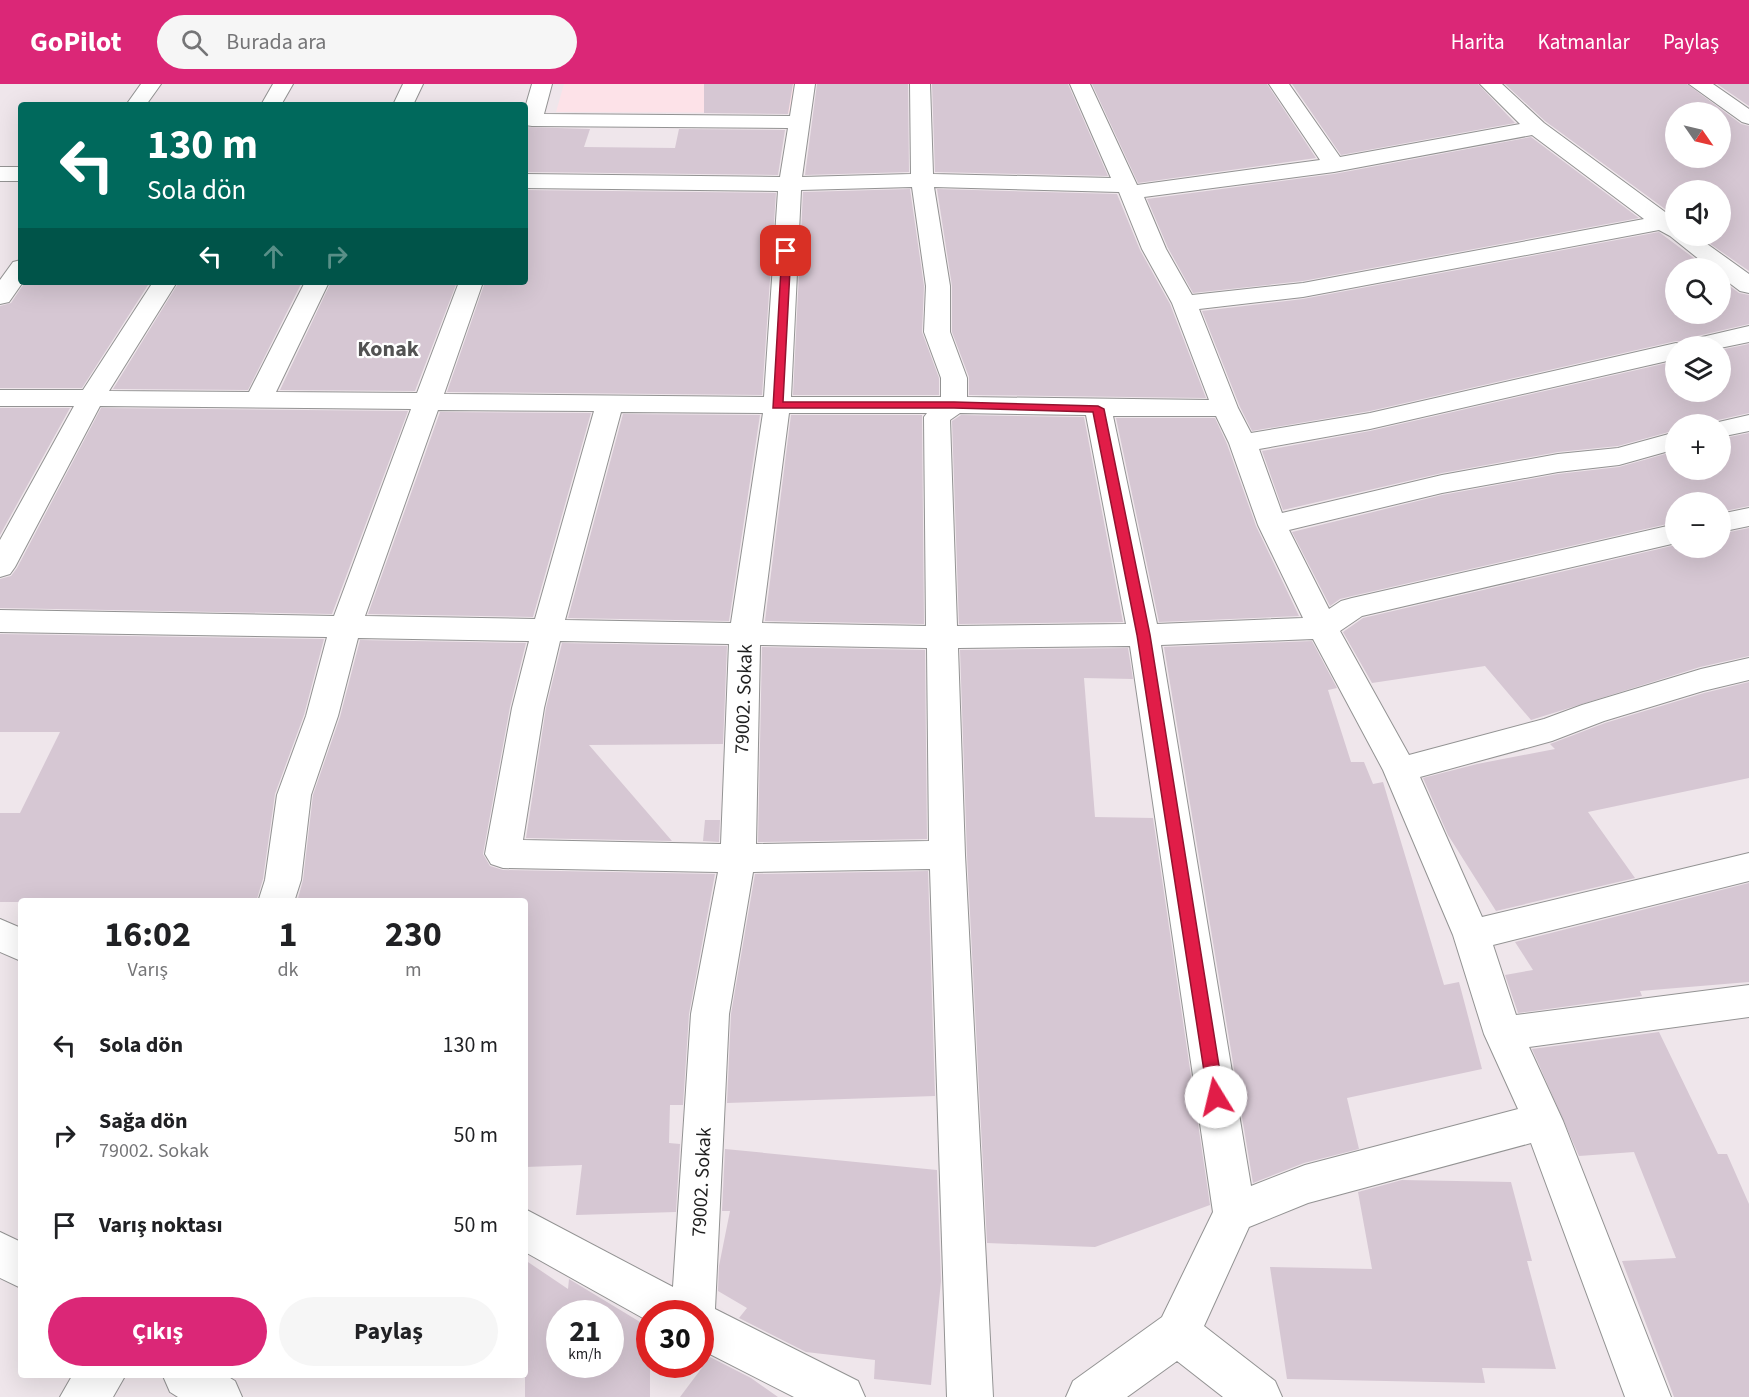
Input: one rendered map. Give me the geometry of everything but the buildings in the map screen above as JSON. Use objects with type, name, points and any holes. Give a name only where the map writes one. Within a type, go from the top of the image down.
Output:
[{"type":"street","points":[[138,102],[151,84]]},
{"type":"street","points":[[273,102],[283,84]]},
{"type":"street","points":[[404,102],[413,84]]},
{"type":"street","points":[[542,84],[532,120],[801,122]]},
{"type":"street","name":"79002. Sokak","points":[[694,1300],[710,1014],[738,858],[745,634],[777,405],[790,184],[805,84]]},
{"type":"street","points":[[920,84],[922,180],[938,286],[937,332],[954,378],[954,405]]},
{"type":"street","points":[[1080,84],[1154,249],[1184,303],[1225,408],[1243,443],[1272,525],[1323,628],[1400,770],[1471,935],[1503,1034],[1544,1121],[1648,1397]]},
{"type":"street","points":[[1279,84],[1334,165]]},
{"type":"street","points":[[1490,84],[1536,128],[1665,224]]},
{"type":"street","points":[[1699,84],[1749,118]]},
{"type":"street","points":[[528,181],[790,184],[922,180],[1128,188],[1334,165],[1536,128]]},
{"type":"street","points":[[0,174],[18,174]]},
{"type":"street","points":[[1184,303],[1303,290],[1665,231]]},
{"type":"street","points":[[1696,246],[1713,258]]},
{"type":"street","points":[[1731,265],[1749,262]]},
{"type":"street","points":[[0,297],[18,271]]},
{"type":"street","points":[[1731,272],[1749,286]]},
{"type":"street","points":[[0,567],[91,399],[163,285]]},
{"type":"street","points":[[258,401],[315,285]]},
{"type":"street","points":[[277,898],[283,880],[294,795],[322,716],[346,626],[470,285]]},
{"type":"street","points":[[1731,338],[1749,334]]},
{"type":"street","points":[[1243,443],[1370,421],[1665,354]]},
{"type":"street","points":[[0,398],[954,405],[1098,409],[1225,408]]},
{"type":"street","points":[[610,402],[547,630],[528,708],[503,854],[738,858],[947,855]]},
{"type":"street","points":[[954,405],[937,417],[947,855],[970,1397]]},
{"type":"street","points":[[1089,1397],[1178,1332],[1234,1213],[1144,635],[1098,409]]},
{"type":"street","points":[[1731,427],[1749,423]]},
{"type":"street","points":[[1272,525],[1442,484],[1558,462],[1619,456],[1665,443]]},
{"type":"street","points":[[1731,520],[1749,516]]},
{"type":"street","points":[[0,621],[941,637],[1144,635],[1323,628],[1352,608],[1665,537]]},
{"type":"street","points":[[1400,770],[1552,729],[1593,713],[1749,669]]},
{"type":"street","points":[[1471,935],[1749,867]]},
{"type":"street","points":[[0,934],[18,944]]},
{"type":"street","points":[[1503,1034],[1749,1001]]},
{"type":"street","points":[[1234,1213],[1305,1184],[1544,1121]]},
{"type":"street","points":[[528,1231],[654,1300]]},
{"type":"street","points":[[0,1253],[18,1265]]},
{"type":"street","points":[[714,1332],[842,1397]]},
{"type":"street","points":[[1178,1332],[1259,1397]]},
{"type":"street","points":[[83,1397],[100,1378]]},
{"type":"street","points":[[189,1378],[219,1397]]},
{"type":"shaded area","points":[[564,84],[804,84],[801,113],[556,112]]},
{"type":"district","name":"Konak","points":[[388,348]]},
{"type":"route","points":[[786,251],[777,405],[954,405],[1098,409],[1144,635],[1216,1097]]}]
